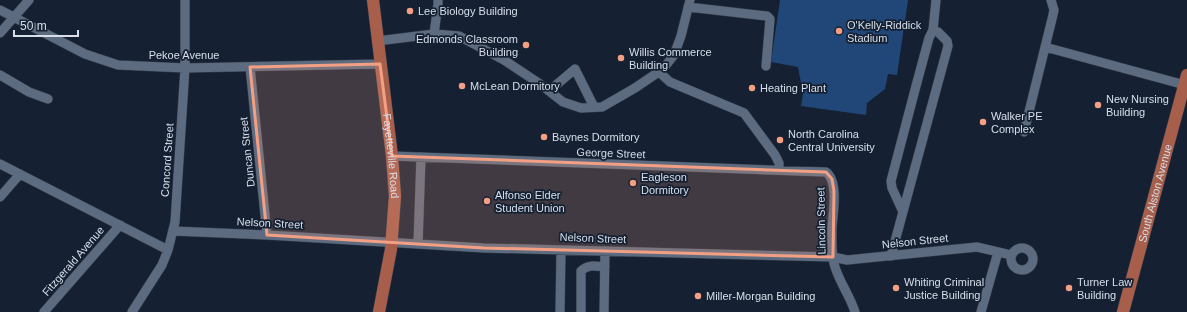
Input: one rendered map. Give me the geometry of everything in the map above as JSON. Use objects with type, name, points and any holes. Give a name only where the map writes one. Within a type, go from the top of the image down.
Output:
[{"type":"main road","name":"Fayetteville Road","points":[[372,0],[392,156],[395,196],[392,242],[379,312]]},
{"type":"main road","name":"South Alston Avenue","points":[[1125,309],[1186,80]]},
{"type":"street","points":[[0,33],[29,0]]},
{"type":"street","name":"Concord Street","points":[[132,312],[162,265],[168,250],[175,222],[185,68],[185,0]]},
{"type":"street","points":[[434,34],[438,0]]},
{"type":"street","points":[[903,212],[892,188],[891,181],[929,38],[933,30],[936,0]]},
{"type":"street","points":[[1024,132],[1054,10],[1051,0]]},
{"type":"street","points":[[378,41],[434,34],[459,36],[504,60],[563,102],[581,108],[602,107],[659,72],[674,56],[689,4],[767,16],[770,19],[766,66]]},
{"type":"street","name":"Pekoe Avenue","points":[[0,10],[66,45],[101,60],[118,65],[185,68],[380,64]]},
{"type":"street","points":[[891,256],[948,46],[947,41],[938,32],[933,30]]},
{"type":"street","points":[[1045,47],[1186,80]]},
{"type":"street","name":"Duncan Street","points":[[250,67],[267,234]]},
{"type":"street","points":[[549,91],[575,69],[594,107]]},
{"type":"street","points":[[659,72],[670,82],[744,113],[775,154],[779,163],[779,170]]},
{"type":"street","points":[[0,75],[29,92],[48,99]]},
{"type":"street","name":"George Street","points":[[392,156],[820,171],[829,174]]},
{"type":"street","points":[[418,244],[421,157]]},
{"type":"street","points":[[0,164],[168,250]]},
{"type":"street","points":[[0,197],[20,174]]},
{"type":"street","name":"Lincoln Street","points":[[829,174],[832,179],[834,191],[832,229],[834,266],[855,312]]},
{"type":"street","name":"Fitzgerald Avenue","points":[[44,312],[120,225]]},
{"type":"street","name":"Nelson Street","points":[[173,231],[267,234],[484,248],[833,257],[847,260],[977,247],[1011,255]]},
{"type":"street","points":[[560,312],[561,250]]},
{"type":"street","points":[[604,312],[605,251]]},
{"type":"street","points":[[980,312],[998,252]]},
{"type":"street","points":[[580,312],[581,271],[590,266],[605,267]]},
{"type":"highlighted area","points":[[380,64],[392,156],[826,172],[832,179],[834,191],[833,257],[484,248],[267,235],[250,67]]},
{"type":"shaded area","name":"O'Kelly-Riddick Stadium","points":[[780,0],[908,0],[897,75],[888,74],[885,89],[867,103],[866,115],[801,106],[803,94],[798,67],[771,62]]},
{"type":"place","name":"Lee Biology Building","points":[[410,11]]},
{"type":"place","name":"O'Kelly-Riddick Stadium","points":[[839,31]]},
{"type":"place","name":"Edmonds Classroom Building","points":[[526,45]]},
{"type":"place","name":"Willis Commerce Building","points":[[621,58]]},
{"type":"place","name":"McLean Dormitory","points":[[462,86]]},
{"type":"place","name":"Heating Plant","points":[[752,88]]},
{"type":"place","name":"New Nursing Building","points":[[1098,105]]},
{"type":"place","name":"Walker PE Complex","points":[[983,122]]},
{"type":"place","name":"Baynes Dormitory","points":[[544,137]]},
{"type":"place","name":"North Carolina Central University","points":[[780,140]]},
{"type":"place","name":"Eagleson Dormitory","points":[[633,183]]},
{"type":"place","name":"Alfonso Elder Student Union","points":[[487,201]]},
{"type":"place","name":"Whiting Criminal Justice Building","points":[[896,288]]},
{"type":"place","name":"Turner Law Building","points":[[1069,288]]},
{"type":"place","name":"Miller-Morgan Building","points":[[698,296]]}]
